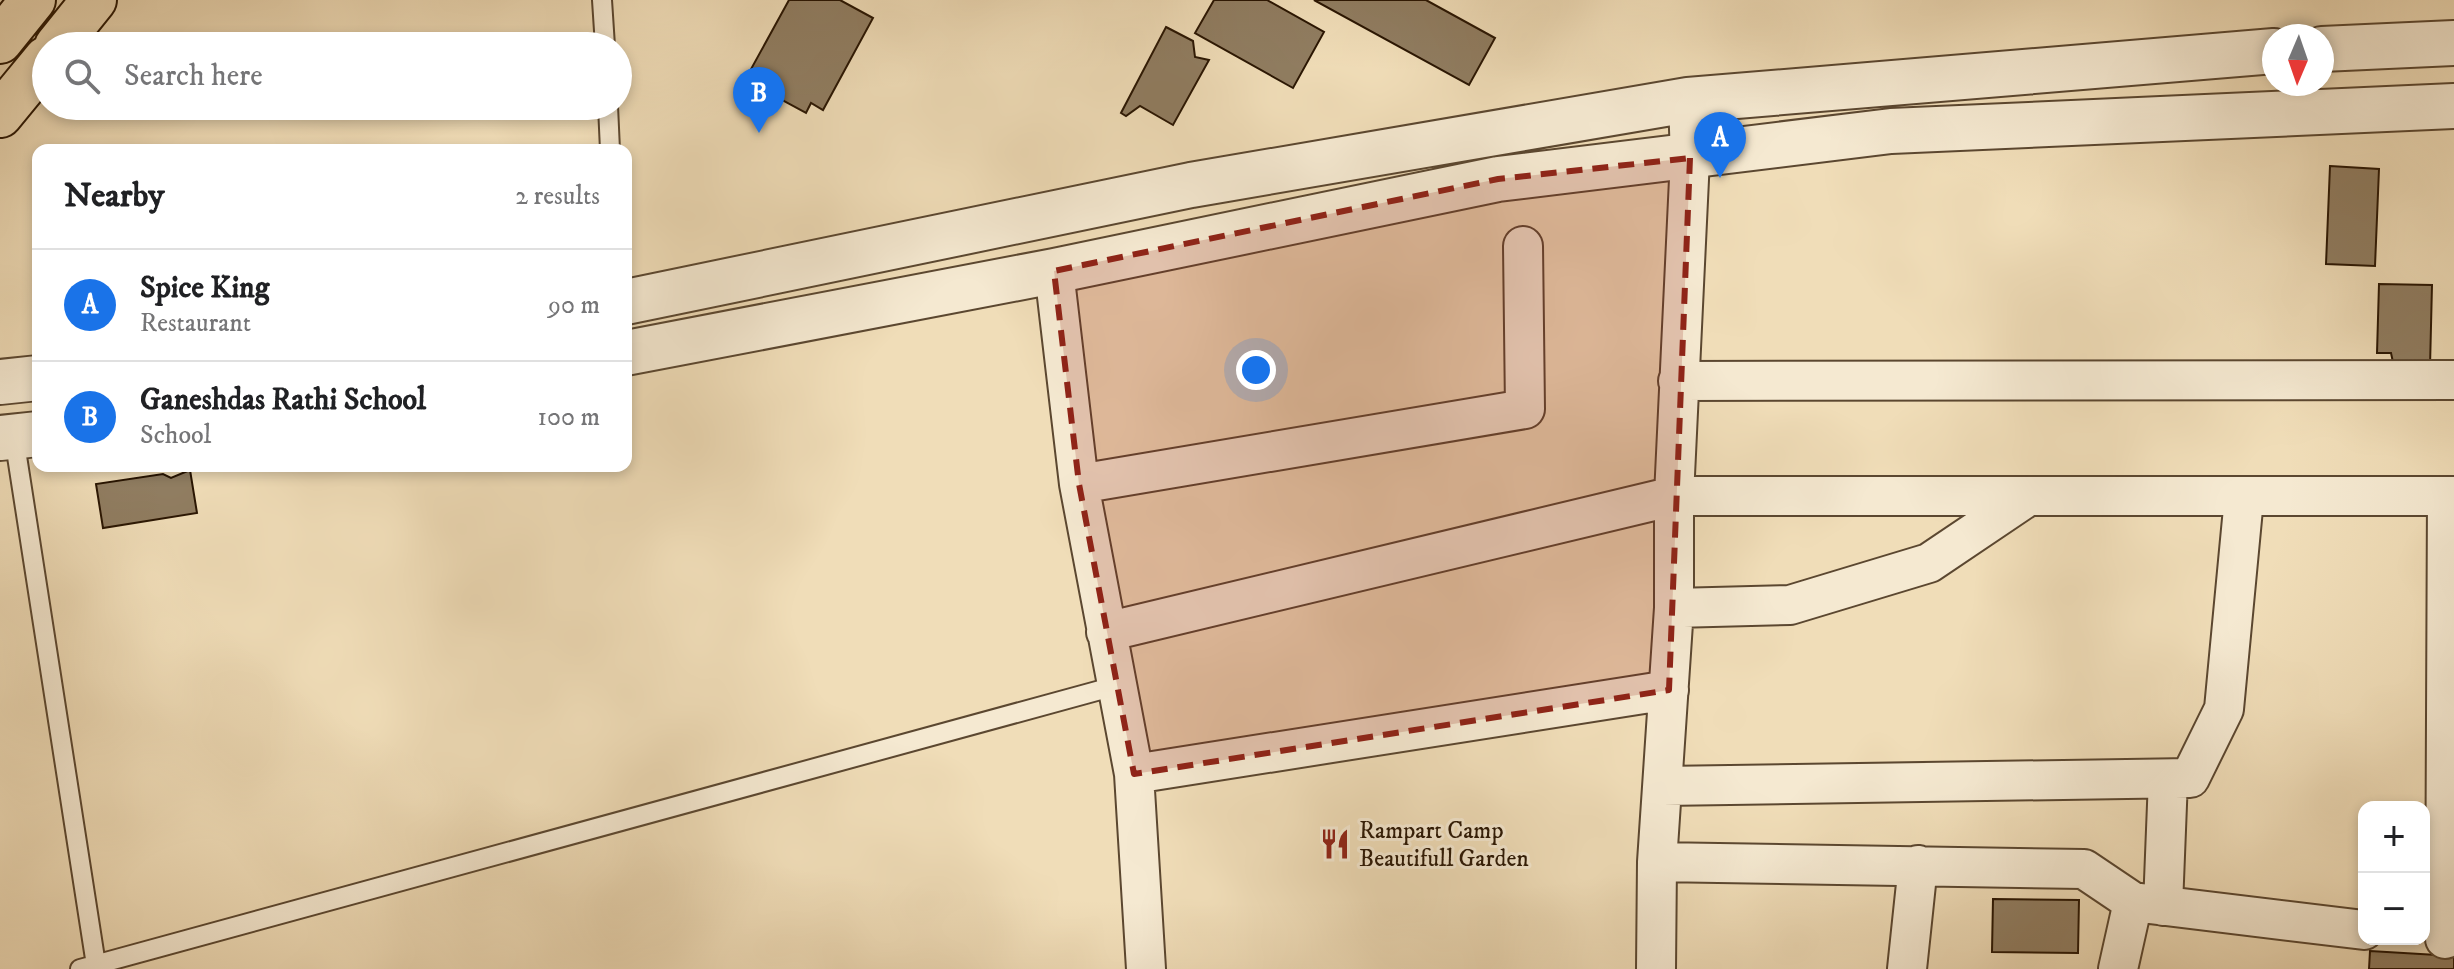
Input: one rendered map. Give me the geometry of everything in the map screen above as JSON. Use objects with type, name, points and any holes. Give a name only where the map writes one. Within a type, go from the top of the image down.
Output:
[{"type":"main road","points":[[0,41],[33,0]]},
{"type":"main road","points":[[68,32],[94,0]]},
{"type":"main road","points":[[0,115],[32,76]]},
{"type":"street","points":[[2334,48],[2454,43]]},
{"type":"street","points":[[632,301],[1191,185],[1688,100],[2262,52]]},
{"type":"street","points":[[1656,969],[1657,862],[1674,608],[1678,381],[1690,158],[1688,100]]},
{"type":"street","points":[[632,352],[1054,271],[1498,179],[1690,158],[1891,131],[2454,106]]},
{"type":"street","points":[[1079,484],[1525,409],[1523,246]]},
{"type":"street","points":[[809,264],[820,316]]},
{"type":"street","points":[[1054,271],[1079,484],[1134,774],[1146,969]]},
{"type":"street","points":[[0,382],[32,379]]},
{"type":"street","points":[[1678,381],[2454,380]]},
{"type":"street","points":[[1106,632],[1674,496],[2450,496],[2441,938]]},
{"type":"street","points":[[1674,608],[1790,605],[1929,563],[2027,497]]},
{"type":"street","points":[[1663,786],[2190,778],[2224,709],[2244,498]]},
{"type":"street","points":[[1134,774],[1669,690]]},
{"type":"street","points":[[2118,969],[2148,904],[2168,779]]},
{"type":"street","points":[[1657,862],[2084,869],[2148,904],[2358,929]]},
{"type":"street","points":[[1907,969],[1918,865]]},
{"type":"lane","points":[[602,0],[604,32]]},
{"type":"lane","points":[[609,120],[610,144]]},
{"type":"lane","points":[[17,436],[88,967],[1115,686]]},
{"type":"highlighted area","points":[[1690,158],[1669,690],[1134,774],[1079,484],[1054,271],[1498,179]]},
{"type":"building","points":[[789,0],[840,0],[873,18],[823,110],[811,103],[806,113],[745,80]]},
{"type":"building","points":[[1214,0],[1267,0],[1324,32],[1293,88],[1195,33]]},
{"type":"building","points":[[1314,0],[1426,0],[1495,38],[1469,85]]},
{"type":"building","points":[[1166,27],[1193,41],[1195,57],[1209,60],[1173,125],[1140,106],[1126,116],[1121,113]]},
{"type":"building","points":[[2330,166],[2379,169],[2375,266],[2326,264]]},
{"type":"building","points":[[2379,284],[2432,285],[2430,367],[2394,367],[2391,353],[2377,353]]},
{"type":"building","points":[[190,472],[197,513],[103,528],[96,484],[163,474],[171,478]]},
{"type":"building","points":[[1993,899],[2079,900],[2078,953],[1992,952]]},
{"type":"building","points":[[2370,951],[2454,956],[2454,969],[2369,969]]},
{"type":"place","name":"Ganeshdas Rathi School","points":[[759,133]]},
{"type":"place","name":"Spice King","points":[[1720,178]]},
{"type":"place","name":"Rampart Camp Beautifull Garden","points":[[1335,844]]}]
